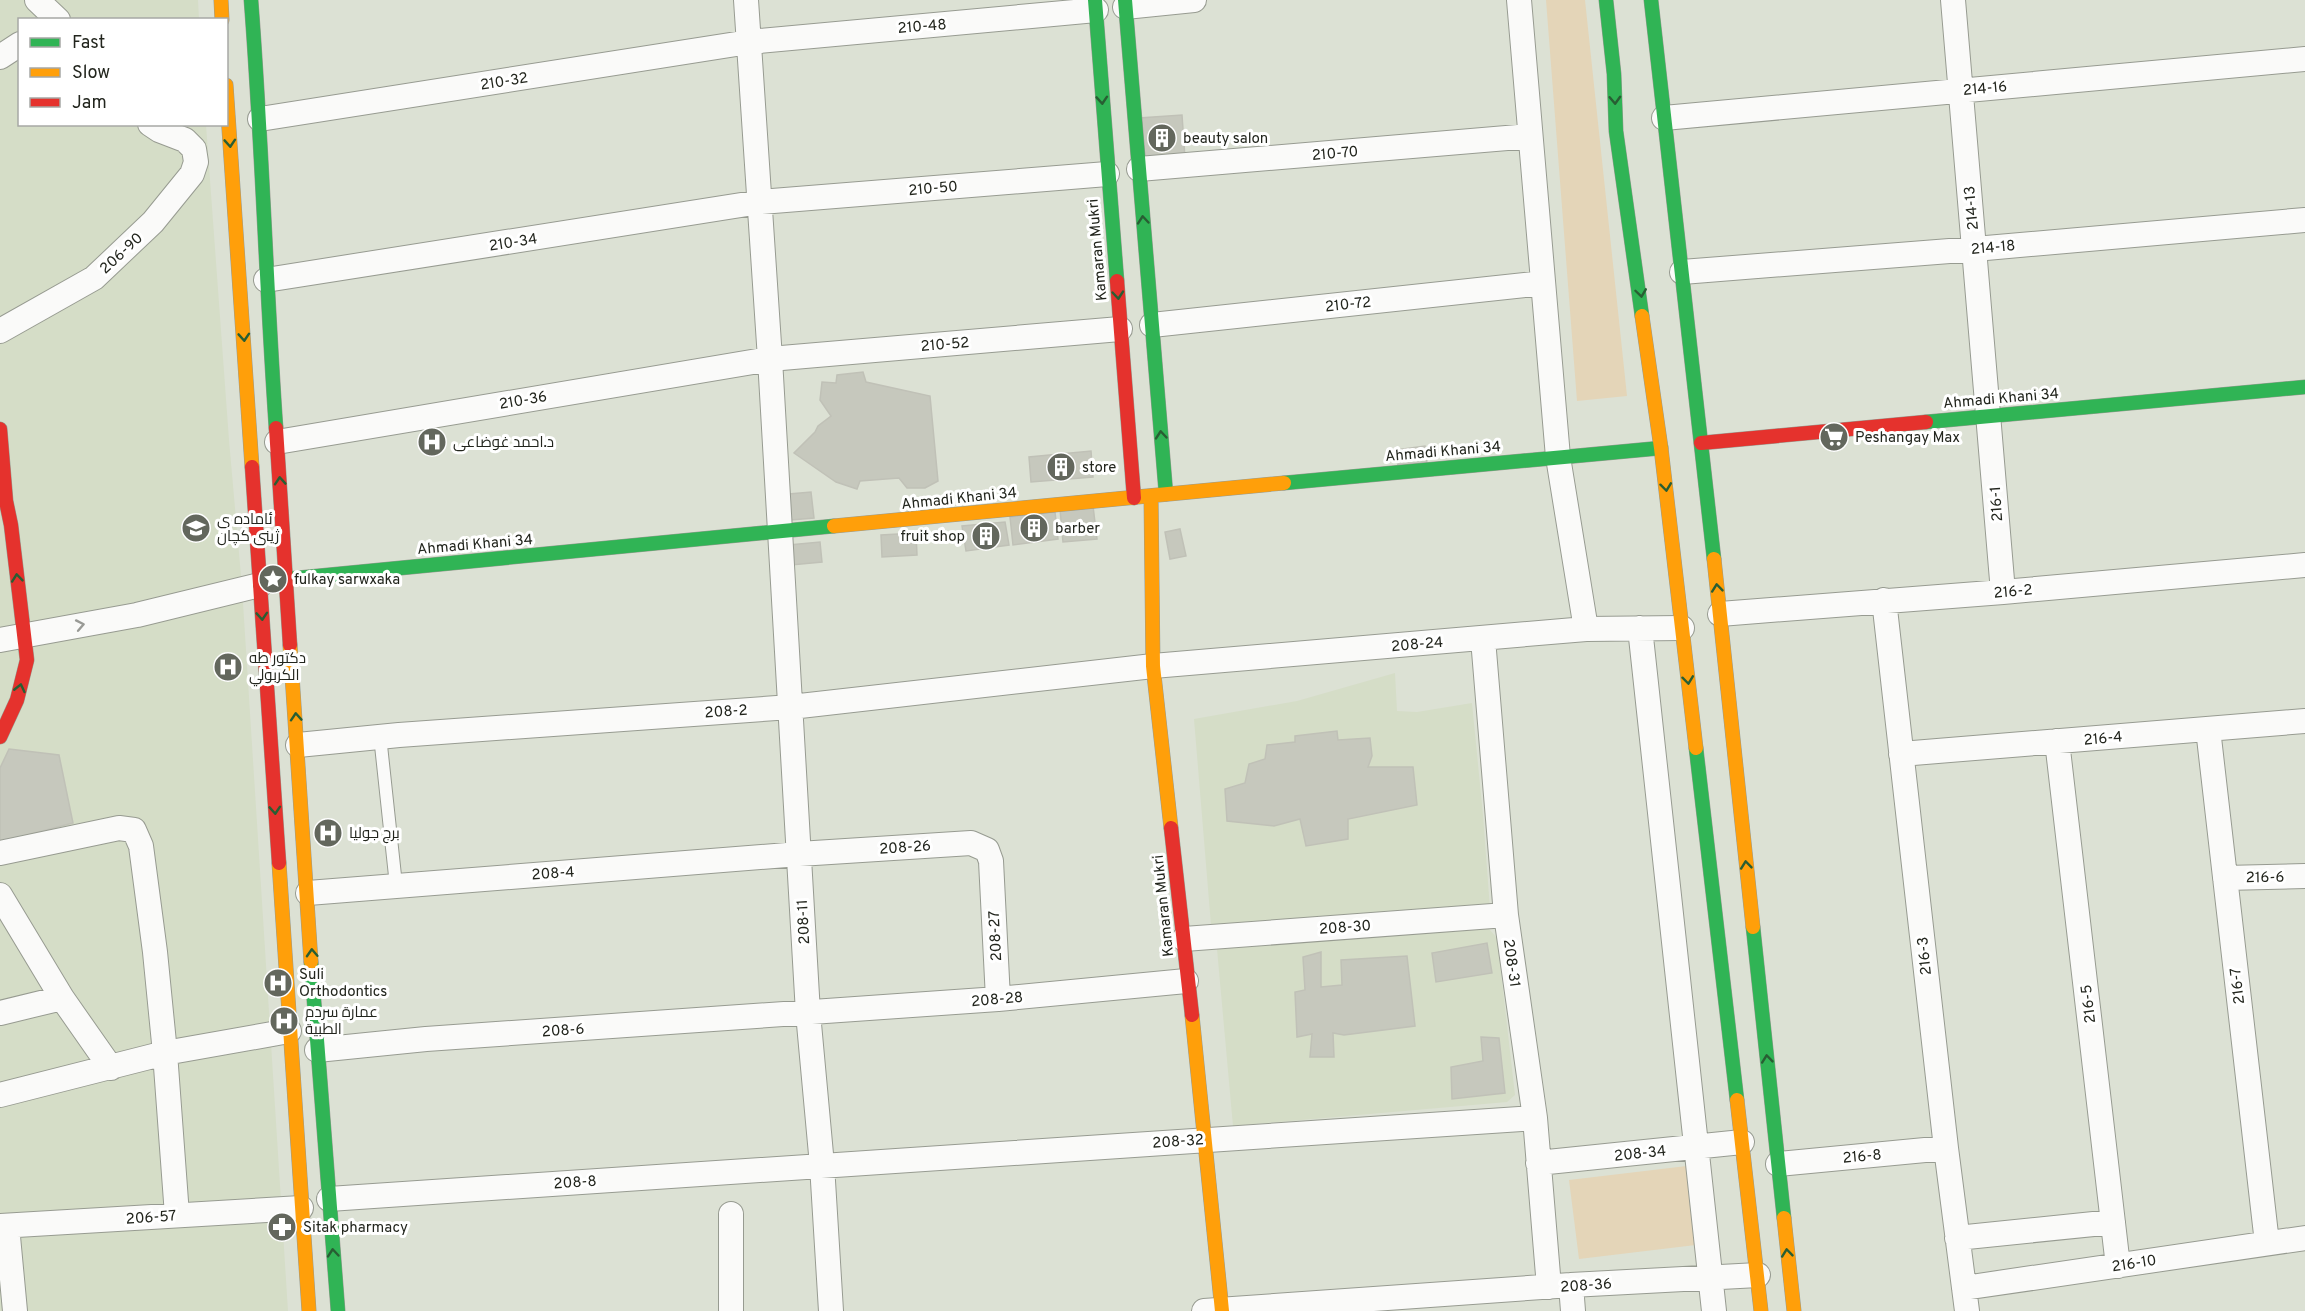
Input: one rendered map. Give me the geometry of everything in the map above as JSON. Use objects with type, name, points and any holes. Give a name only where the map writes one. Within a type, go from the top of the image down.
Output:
[{"type":"main road","points":[[221,0],[222,18]]},
{"type":"main road","points":[[251,0],[260,119],[266,280],[317,1050],[338,1311]]},
{"type":"main road","points":[[1644,0],[1658,69],[1682,272],[1794,1311]]},
{"type":"main road","points":[[1613,1],[1616,131],[1661,448],[1761,1311]]},
{"type":"main road","name":"Kamaran Mukri","points":[[1125,3],[1107,174],[1134,498]]},
{"type":"main road","name":"Kamaran Mukri","points":[[1095,5],[1116,74],[1139,169],[1166,494]]},
{"type":"main road","points":[[1641,48],[1658,69]]},
{"type":"main road","points":[[1614,74],[1624,54]]},
{"type":"main road","points":[[228,113],[309,1311]]},
{"type":"main road","name":"Ahmadi Khani 34","points":[[1701,443],[2305,387]]},
{"type":"main road","points":[[0,429],[3,501],[11,525],[11,638],[27,660],[17,700],[0,737]]},
{"type":"main road","name":"Ahmadi Khani 34","points":[[260,585],[287,579],[1661,448]]},
{"type":"main road","name":"Kamaran Mukri","points":[[1151,496],[1153,666],[1204,1140],[1216,1311]]},
{"type":"main road","points":[[1719,944],[1737,946],[1754,939]]},
{"type":"main road","points":[[1725,1000],[1742,993],[1760,992]]},
{"type":"street","points":[[37,0],[56,18]]},
{"type":"street","points":[[746,0],[780,532]]},
{"type":"street","points":[[1125,3],[1194,0]]},
{"type":"street","points":[[1519,0],[1558,457],[1586,629]]},
{"type":"street","name":"214-13","points":[[1953,0],[1989,416]]},
{"type":"street","name":"210-48","points":[[749,42],[1095,5]]},
{"type":"street","name":"210-32","points":[[260,119],[749,42]]},
{"type":"street","points":[[0,57],[18,45]]},
{"type":"street","name":"214-16","points":[[1664,118],[2305,59]]},
{"type":"street","name":"206-90","points":[[0,331],[94,278],[153,222],[192,174],[196,162],[194,149],[185,140],[153,126]]},
{"type":"street","name":"210-70","points":[[1139,169],[1530,136]]},
{"type":"street","name":"210-50","points":[[760,202],[1107,174]]},
{"type":"street","name":"210-34","points":[[266,280],[760,202]]},
{"type":"street","name":"214-18","points":[[1682,272],[2305,220]]},
{"type":"street","name":"210-72","points":[[1152,325],[1543,283]]},
{"type":"street","name":"210-52","points":[[770,359],[1120,329]]},
{"type":"street","name":"210-36","points":[[277,442],[770,359]]},
{"type":"street","name":"216-1","points":[[1989,416],[2003,592]]},
{"type":"street","name":"208-11","points":[[780,532],[808,1013],[822,1165],[831,1311]]},
{"type":"street","name":"216-2","points":[[1720,614],[2305,565]]},
{"type":"street","points":[[11,638],[137,615],[260,585]]},
{"type":"street","name":"216-3","points":[[1884,600],[1965,1299]]},
{"type":"street","points":[[1640,628],[1714,1311]]},
{"type":"street","name":"208-24","points":[[1153,666],[1586,629],[1682,628]]},
{"type":"street","name":"208-31","points":[[1483,639],[1506,915],[1535,1118],[1538,1163],[1560,1286],[1573,1311]]},
{"type":"street","name":"208-2","points":[[298,745],[380,736],[790,707],[1153,666]]},
{"type":"street","name":"216-4","points":[[1901,754],[2305,721]]},
{"type":"street","name":"216-7","points":[[2208,729],[2267,1243]]},
{"type":"street","name":"216-5","points":[[2057,741],[2118,1266]]},
{"type":"street","points":[[0,853],[119,828],[134,830],[141,846],[165,1053],[177,1215]]},
{"type":"street","name":"208-26","points":[[799,854],[971,843],[987,850],[992,872]]},
{"type":"street","name":"208-4","points":[[308,893],[799,854]]},
{"type":"street","name":"208-27","points":[[992,872],[998,999]]},
{"type":"street","name":"216-6","points":[[2225,878],[2305,876]]},
{"type":"street","points":[[0,895],[62,998],[111,1068]]},
{"type":"street","name":"208-30","points":[[1184,939],[1506,915]]},
{"type":"street","name":"208-28","points":[[808,1013],[998,999],[1186,981]]},
{"type":"street","points":[[0,1013],[62,998]]},
{"type":"street","name":"208-6","points":[[317,1050],[426,1039],[808,1013]]},
{"type":"street","points":[[0,1095],[165,1053],[289,1031]]},
{"type":"street","name":"208-32","points":[[822,1165],[1535,1118]]},
{"type":"street","name":"208-34","points":[[1538,1163],[1742,1142]]},
{"type":"street","name":"216-8","points":[[1778,1164],[1946,1148]]},
{"type":"street","name":"208-8","points":[[329,1199],[822,1165]]},
{"type":"street","name":"206-57","points":[[4,1226],[301,1208]]},
{"type":"street","points":[[731,1214],[731,1311]]},
{"type":"street","points":[[1957,1238],[2113,1222]]},
{"type":"street","points":[[4,1226],[15,1311]]},
{"type":"street","name":"216-10","points":[[1965,1299],[2118,1266],[2305,1238]]},
{"type":"street","name":"208-36","points":[[1216,1311],[1414,1304],[1560,1286],[1758,1275]]},
{"type":"lane","points":[[380,736],[396,885]]},
{"type":"shaded area","points":[[0,0],[198,0],[199,18],[18,18],[18,126],[206,126],[242,587],[288,1311],[0,1311]]},
{"type":"shaded area","points":[[1546,0],[1585,0],[1627,396],[1577,401]]},
{"type":"shaded area","points":[[1395,673],[1397,711],[1417,712],[1472,703],[1490,909],[1211,925],[1194,719],[1297,701]]},
{"type":"shaded area","points":[[1489,929],[1497,938],[1515,1095],[1507,1102],[1233,1126],[1217,949]]},
{"type":"shaded area","points":[[1695,1165],[1704,1244],[1579,1259],[1569,1180]]},
{"type":"building","name":"beauty salon","points":[[1182,115],[1185,158],[1142,162],[1139,118]]},
{"type":"building","points":[[863,372],[866,382],[930,396],[938,481],[925,488],[907,488],[899,478],[860,481],[857,489],[836,482],[794,453],[818,426],[831,416],[820,400],[822,382],[836,383],[837,375]]},
{"type":"building","points":[[1425,446],[1427,464],[1398,467],[1396,450]]},
{"type":"building","name":"store","points":[[1091,451],[1093,477],[1031,482],[1029,457]]},
{"type":"building","points":[[811,492],[814,518],[791,520],[789,494]]},
{"type":"building","points":[[1093,506],[1097,539],[1063,542],[1060,509]]},
{"type":"building","name":"barber","points":[[1055,512],[1058,539],[1013,545],[1010,517]]},
{"type":"building","name":"fruit shop","points":[[1005,522],[1009,545],[966,551],[962,526]]},
{"type":"building","points":[[1180,529],[1186,556],[1170,559],[1165,532]]},
{"type":"building","points":[[916,533],[917,555],[882,557],[881,535]]},
{"type":"building","points":[[820,542],[822,562],[791,565],[789,545]]},
{"type":"building","points":[[1337,731],[1338,740],[1370,738],[1372,756],[1368,767],[1413,767],[1417,805],[1348,819],[1348,839],[1306,846],[1300,819],[1274,826],[1227,821],[1225,789],[1245,783],[1249,764],[1265,759],[1267,745],[1295,742],[1295,736]]},
{"type":"building","points":[[9,749],[59,755],[73,823],[0,842],[0,768]]},
{"type":"building","points":[[1487,943],[1492,973],[1436,982],[1432,953]]},
{"type":"building","points":[[1321,952],[1321,987],[1342,985],[1341,960],[1407,956],[1415,1026],[1344,1035],[1333,1033],[1334,1057],[1310,1057],[1312,1034],[1297,1037],[1295,992],[1305,990],[1303,957]]},
{"type":"building","points":[[1481,1037],[1499,1038],[1505,1093],[1452,1099],[1451,1067],[1483,1061]]},
{"type":"traffic: fast","points":[[251,0],[276,428]]},
{"type":"traffic: fast","points":[[1095,0],[1117,281]]},
{"type":"traffic: fast","points":[[1125,0],[1166,494]]},
{"type":"traffic: fast","points":[[1606,0],[1614,74],[1616,131],[1642,316]]},
{"type":"traffic: fast","points":[[1651,0],[1714,559]]},
{"type":"traffic: fast","points":[[1926,422],[2305,387]]},
{"type":"traffic: fast","points":[[1284,483],[1661,448]]},
{"type":"traffic: fast","points":[[260,585],[287,579],[834,526]]},
{"type":"traffic: fast","points":[[1696,748],[1737,1100]]},
{"type":"traffic: fast","points":[[1753,927],[1784,1218]]},
{"type":"traffic: fast","points":[[311,962],[338,1311]]},
{"type":"traffic: slow","points":[[221,0],[222,18]]},
{"type":"traffic: slow","points":[[228,114],[252,467]]},
{"type":"traffic: slow","points":[[1642,316],[1661,448],[1696,748]]},
{"type":"traffic: slow","points":[[834,526],[1284,483]]},
{"type":"traffic: slow","points":[[1151,496],[1153,666],[1171,828]]},
{"type":"traffic: slow","points":[[1714,559],[1753,927]]},
{"type":"traffic: slow","points":[[290,645],[311,962]]},
{"type":"traffic: slow","points":[[279,863],[309,1311]]},
{"type":"traffic: slow","points":[[1192,1015],[1222,1311]]},
{"type":"traffic: slow","points":[[1737,1100],[1761,1311]]},
{"type":"traffic: slow","points":[[1784,1218],[1794,1311]]},
{"type":"traffic: jam","points":[[1117,281],[1134,498]]},
{"type":"traffic: jam","points":[[1701,443],[1926,422]]},
{"type":"traffic: jam","points":[[276,428],[290,645]]},
{"type":"traffic: jam","points":[[0,429],[6,501],[11,525],[27,660],[17,700],[0,737]]},
{"type":"traffic: jam","points":[[252,467],[279,863]]},
{"type":"traffic: jam","points":[[1171,828],[1192,1015]]},
{"type":"place","name":"beauty salon","points":[[1162,138]]},
{"type":"place","name":"Peshangay Max","points":[[1834,437]]},
{"type":"place","name":"د.احمد غوضاعی","points":[[432,442]]},
{"type":"place","name":"store","points":[[1061,467]]},
{"type":"place","name":"ئاماده ى ژينى كچان","points":[[196,528]]},
{"type":"place","name":"barber","points":[[1034,528]]},
{"type":"place","name":"fruit shop","points":[[986,536]]},
{"type":"place","name":"fulkay sarwxaka","points":[[273,579]]},
{"type":"place","name":"دكتور طه الكربولي","points":[[228,667]]},
{"type":"place","name":"برج جوليا","points":[[328,833]]},
{"type":"place","name":"Suli Orthodontics","points":[[278,983]]},
{"type":"place","name":"عمارة سردم الطبية","points":[[284,1021]]},
{"type":"place","name":"Sitak pharmacy","points":[[282,1227]]}]
